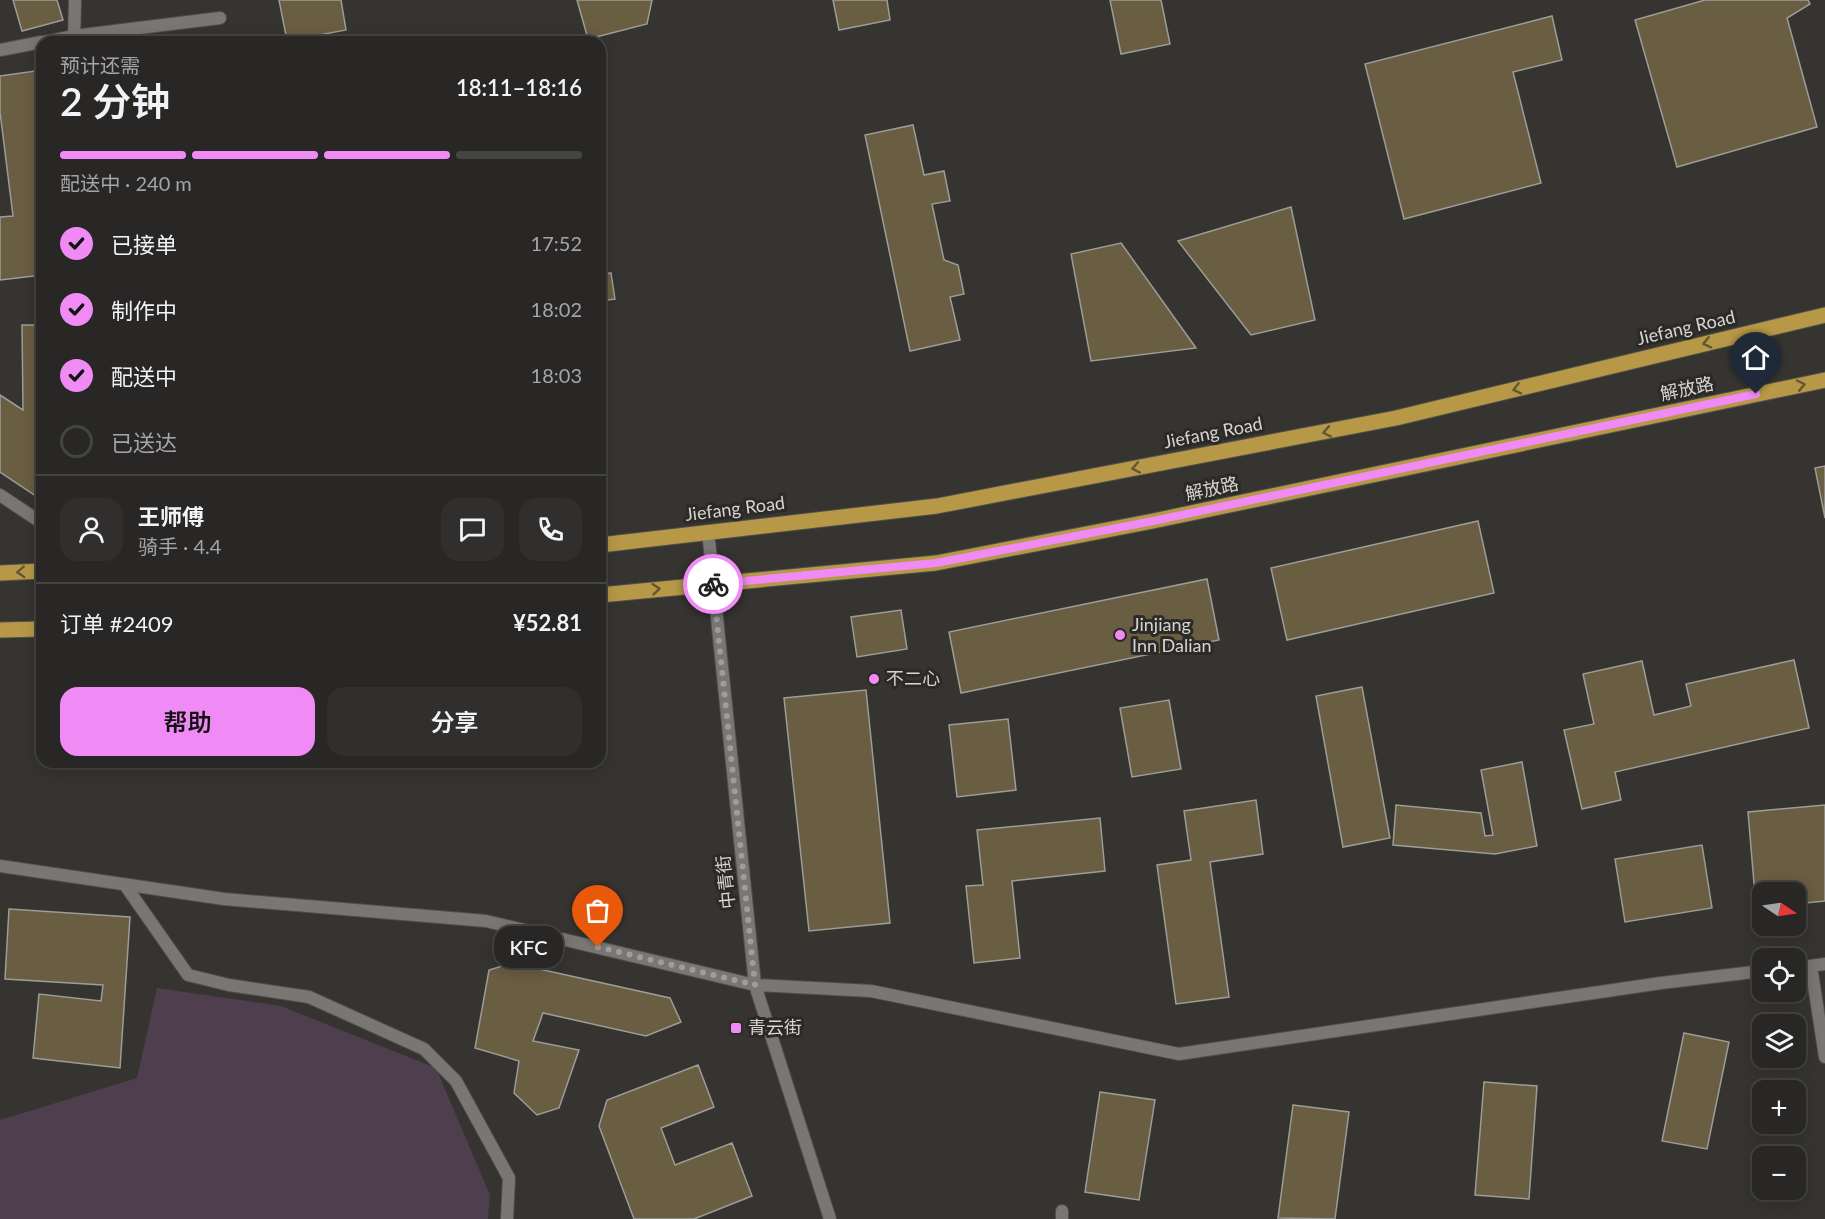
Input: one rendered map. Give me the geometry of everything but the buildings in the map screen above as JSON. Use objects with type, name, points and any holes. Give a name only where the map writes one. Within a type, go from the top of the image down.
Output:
[{"type":"main road","name":"Jiefang Road","points":[[606,544],[937,506],[1396,418],[1825,315]]},
{"type":"main road","name":"解放路","points":[[606,594],[936,563],[1164,519],[1825,380]]},
{"type":"main road","points":[[0,573],[36,571]]},
{"type":"main road","points":[[0,630],[36,629]]},
{"type":"street","points":[[74,36],[75,0]]},
{"type":"street","points":[[95,36],[220,18]]},
{"type":"street","points":[[0,50],[36,43]]},
{"type":"street","points":[[0,495],[36,519]]},
{"type":"street","name":"中青街","points":[[708,531],[755,985],[830,1219]]},
{"type":"street","points":[[0,866],[224,899],[486,921],[755,985],[871,991],[1179,1054],[1661,983],[1752,972]]},
{"type":"street","points":[[125,885],[188,975],[229,985],[309,997],[424,1049],[456,1081],[509,1178],[507,1219]]},
{"type":"street","points":[[1806,967],[1825,964]]},
{"type":"street","points":[[1811,966],[1825,1057]]},
{"type":"shaded area","points":[[157,988],[281,1006],[436,1068],[490,1195],[488,1219],[0,1219],[0,1120],[137,1078]]},
{"type":"way so far","points":[[598,947],[755,985],[713,584]]},
{"type":"place","name":"Jinjiang Inn Dalian","points":[[1120,635]]},
{"type":"place","name":"不二心","points":[[874,679]]},
{"type":"place","name":"KFC","points":[[598,947]]},
{"type":"place","name":"青云街","points":[[736,1028]]},
{"type":"route","points":[[713,584],[936,563],[1153,521],[1756,394]]}]
